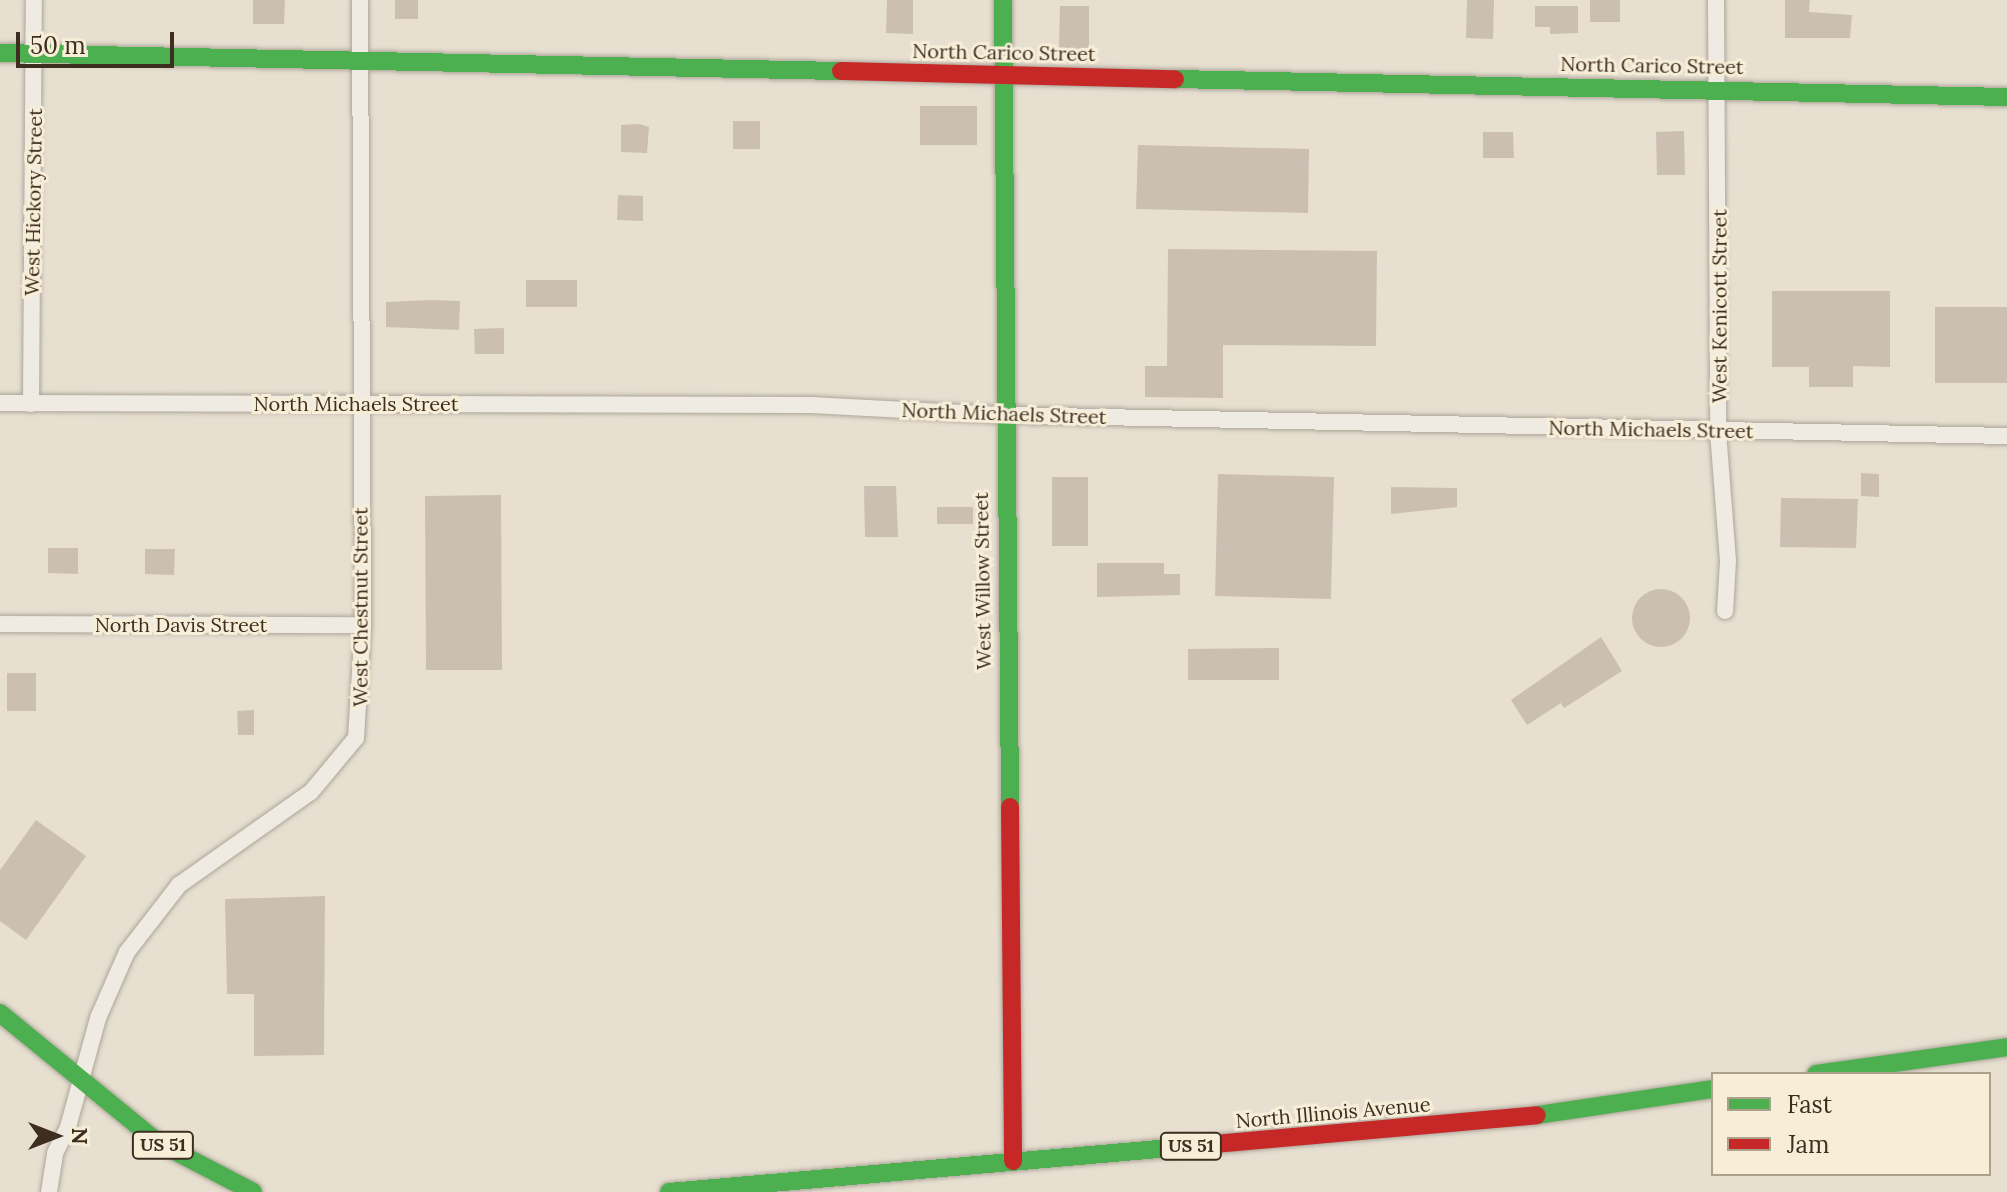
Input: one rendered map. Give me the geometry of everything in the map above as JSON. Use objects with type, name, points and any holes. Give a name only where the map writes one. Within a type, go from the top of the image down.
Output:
[{"type":"street","name":"West Hickory Street","points":[[31,404],[34,0]]},
{"type":"street","name":"West Chestnut Street","points":[[49,1192],[55,1153],[82,1082],[98,1018],[127,952],[179,885],[311,792],[356,738],[363,625],[360,0]]},
{"type":"street","name":"West Willow Street","points":[[1003,0],[1013,1161]]},
{"type":"street","name":"West Kenicott Street","points":[[1716,0],[1718,431],[1728,561],[1725,611]]},
{"type":"street","name":"North Carico Street","points":[[0,53],[1717,87],[2007,97]]},
{"type":"street","name":"North Michaels Street","points":[[0,403],[811,405],[1005,415],[2007,436]]},
{"type":"street","name":"North Davis Street","points":[[0,624],[363,625]]},
{"type":"street","name":"US 51","points":[[0,1013],[159,1143],[253,1192]]},
{"type":"street","points":[[1830,1072],[2007,1047]]},
{"type":"street","name":"North Illinois Avenue","points":[[669,1192],[1532,1116],[1711,1089]]},
{"type":"building","points":[[253,0],[285,0],[284,24],[253,24]]},
{"type":"building","points":[[395,0],[418,0],[418,19],[395,19]]},
{"type":"building","points":[[887,0],[913,0],[913,34],[886,33]]},
{"type":"building","points":[[1467,0],[1494,0],[1493,39],[1466,38]]},
{"type":"building","points":[[1590,0],[1620,0],[1620,22],[1590,22]]},
{"type":"building","points":[[1785,0],[1810,0],[1809,12],[1852,15],[1850,38],[1785,38]]},
{"type":"building","points":[[1060,6],[1089,6],[1089,49],[1059,48]]},
{"type":"building","points":[[1535,6],[1578,6],[1578,33],[1550,34],[1550,27],[1535,27]]},
{"type":"building","points":[[920,106],[977,106],[977,145],[920,145]]},
{"type":"building","points":[[733,121],[760,121],[760,149],[733,149]]},
{"type":"building","points":[[621,125],[649,127],[647,153],[621,152]]},
{"type":"building","points":[[1684,131],[1685,175],[1657,175],[1656,132]]},
{"type":"building","points":[[1483,132],[1513,132],[1514,158],[1483,158]]},
{"type":"building","points":[[1138,145],[1309,149],[1308,213],[1136,209]]},
{"type":"building","points":[[618,195],[643,196],[643,221],[617,220]]},
{"type":"building","points":[[1168,249],[1377,251],[1376,346],[1223,345],[1223,398],[1145,397],[1145,366],[1167,366]]},
{"type":"building","points":[[526,280],[577,280],[577,307],[526,307]]},
{"type":"building","points":[[1772,291],[1890,291],[1890,367],[1853,366],[1853,387],[1809,387],[1809,367],[1772,367]]},
{"type":"building","points":[[460,301],[459,330],[386,327],[386,302]]},
{"type":"building","points":[[1935,307],[2007,307],[2007,383],[1935,383]]},
{"type":"building","points":[[504,328],[504,354],[475,354],[474,329]]},
{"type":"building","points":[[1861,473],[1879,474],[1879,497],[1861,496]]},
{"type":"building","points":[[1218,474],[1334,477],[1331,599],[1215,596]]},
{"type":"building","points":[[1052,477],[1088,477],[1088,546],[1052,546]]},
{"type":"building","points":[[864,486],[896,486],[898,537],[865,537]]},
{"type":"building","points":[[1391,487],[1457,488],[1457,507],[1391,514]]},
{"type":"building","points":[[501,495],[502,670],[426,670],[425,496]]},
{"type":"building","points":[[1781,498],[1858,499],[1856,548],[1780,547]]},
{"type":"building","points":[[937,507],[973,507],[973,524],[937,524]]},
{"type":"building","points":[[48,548],[78,548],[78,574],[48,573]]},
{"type":"building","points":[[145,549],[175,549],[174,575],[145,574]]},
{"type":"building","points":[[1097,563],[1164,563],[1164,574],[1180,574],[1180,595],[1097,597]]},
{"type":"building","points":[[1661,589],[1682,597],[1690,618],[1682,639],[1661,647],[1640,639],[1632,618],[1640,597]]},
{"type":"building","points":[[1601,637],[1622,671],[1564,708],[1561,703],[1527,725],[1511,700]]},
{"type":"building","points":[[1279,648],[1279,680],[1188,680],[1188,649]]},
{"type":"building","points":[[7,673],[36,673],[36,711],[7,711]]},
{"type":"building","points":[[254,710],[254,735],[238,735],[237,711]]},
{"type":"building","points":[[36,820],[86,856],[26,940],[0,921],[0,870]]},
{"type":"building","points":[[325,896],[324,1055],[254,1056],[254,994],[227,994],[225,899]]},
{"type":"traffic: fast","points":[[1003,0],[1010,807]]},
{"type":"traffic: fast","points":[[0,53],[841,71]]},
{"type":"traffic: fast","points":[[1175,79],[2007,97]]},
{"type":"traffic: fast","points":[[0,1013],[159,1143],[253,1192]]},
{"type":"traffic: fast","points":[[1830,1072],[2007,1047]]},
{"type":"traffic: fast","points":[[1537,1115],[1711,1089]]},
{"type":"traffic: fast","points":[[669,1192],[1215,1144]]},
{"type":"traffic: jam","points":[[841,71],[1175,79]]},
{"type":"traffic: jam","points":[[1010,807],[1013,1161]]},
{"type":"traffic: jam","points":[[1215,1144],[1537,1115]]}]
